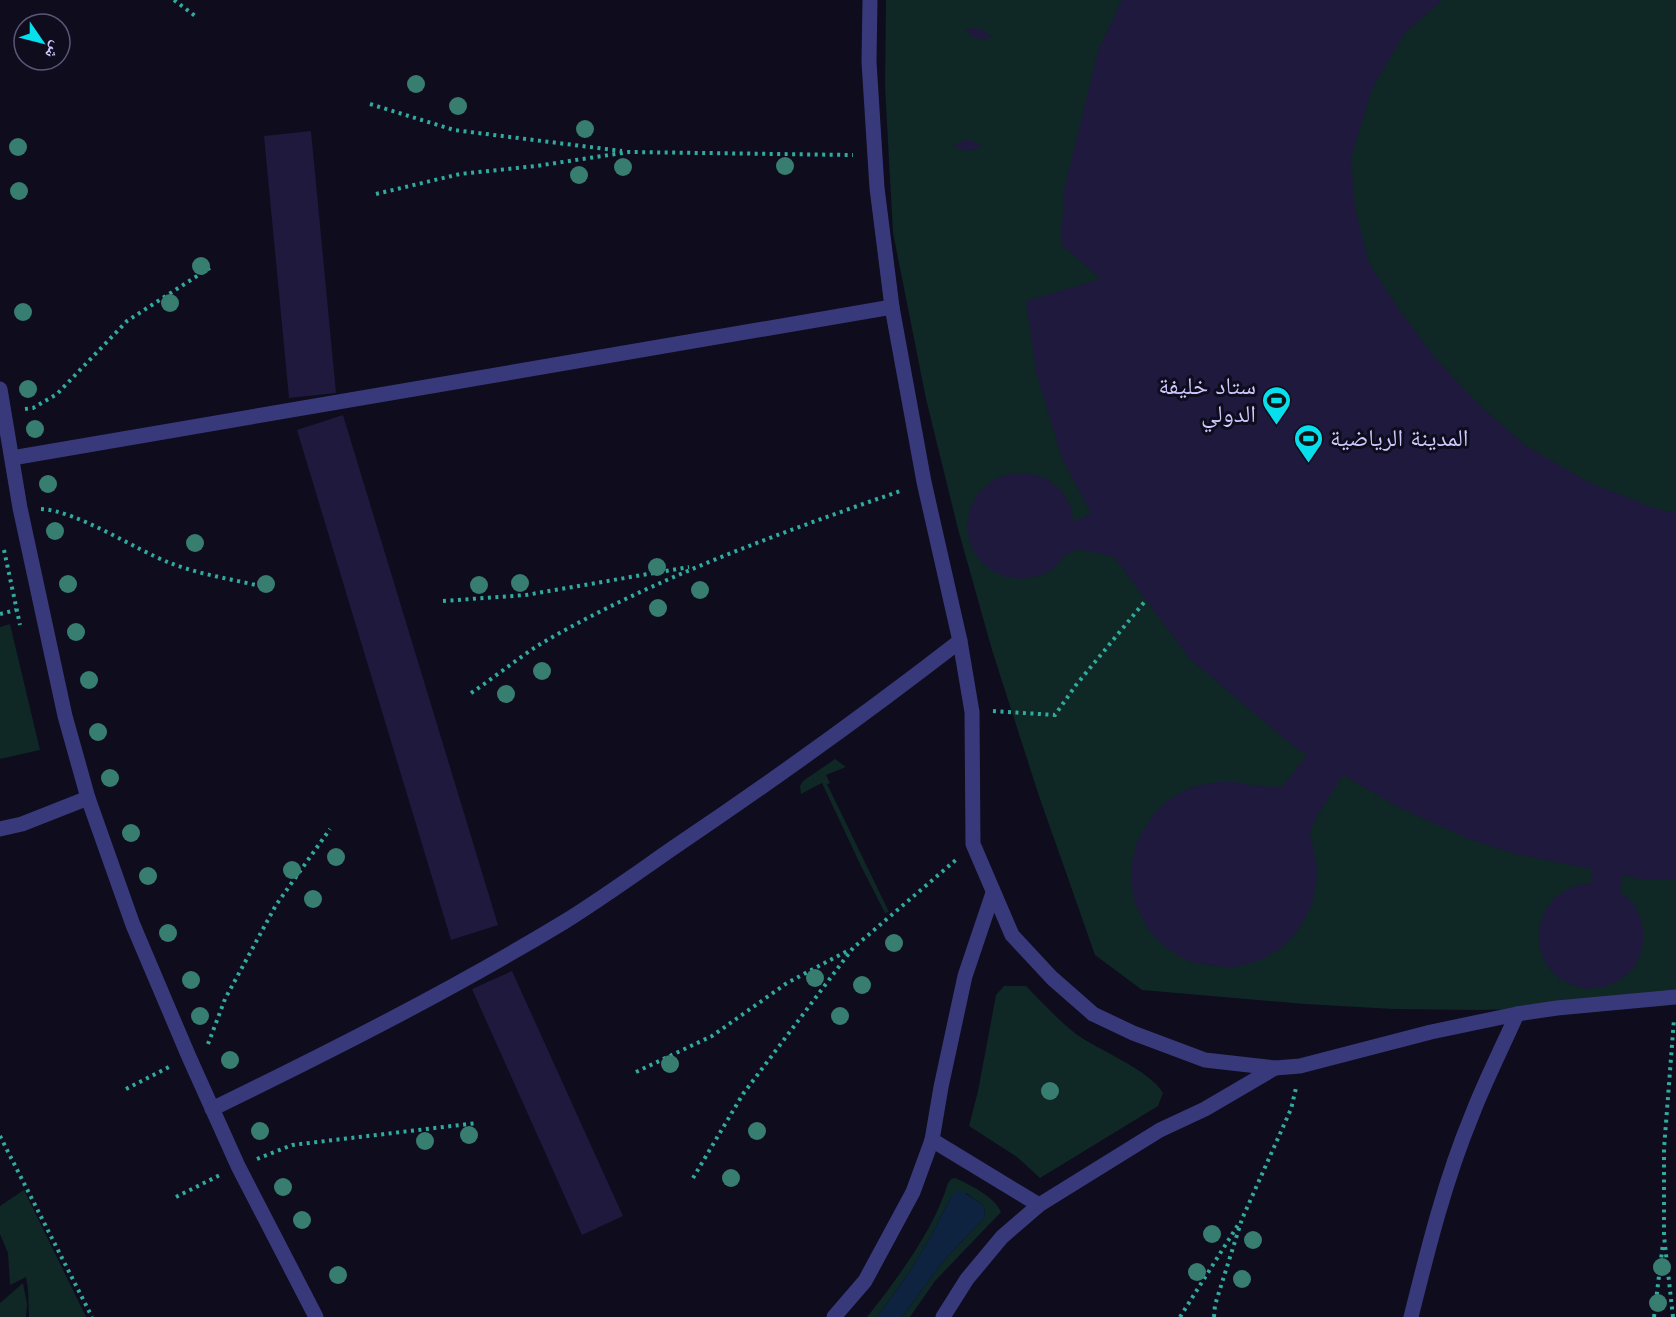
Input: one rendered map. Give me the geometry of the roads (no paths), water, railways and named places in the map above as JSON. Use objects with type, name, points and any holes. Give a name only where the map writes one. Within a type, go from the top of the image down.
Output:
[{"type":"lane","points":[[870,0],[869,62],[877,188],[892,307],[924,482],[960,640],[972,712],[973,843],[1012,935],[1052,978],[1093,1014],[1133,1034],[1205,1060],[1275,1068],[1300,1066],[1431,1032],[1517,1014],[1557,1008],[1676,998]]},
{"type":"lane","points":[[12,458],[892,307]]},
{"type":"lane","points":[[0,389],[20,508],[65,716],[88,798],[133,925],[189,1058],[238,1167],[316,1317]]},
{"type":"lane","points":[[212,1109],[398,1015],[565,921],[806,757],[960,640]]},
{"type":"lane","points":[[0,829],[22,824],[88,798]]},
{"type":"lane","points":[[834,1317],[865,1281],[913,1192],[932,1140],[941,1086],[965,976],[993,893]]},
{"type":"lane","points":[[1411,1317],[1430,1240],[1456,1157],[1517,1014]]},
{"type":"lane","points":[[943,1317],[967,1279],[1002,1237],[1039,1205],[1160,1130],[1205,1109],[1275,1068]]},
{"type":"lane","points":[[932,1140],[1039,1205]]},
{"type":"water","points":[[962,1191],[984,1206],[985,1217],[944,1260],[902,1317],[877,1317],[908,1274],[951,1197],[956,1192]]},
{"type":"place","name":"ستاد خليفة الدولي","points":[[1277,426]]},
{"type":"place","name":"المدينة الرياضية","points":[[1309,464]]}]
